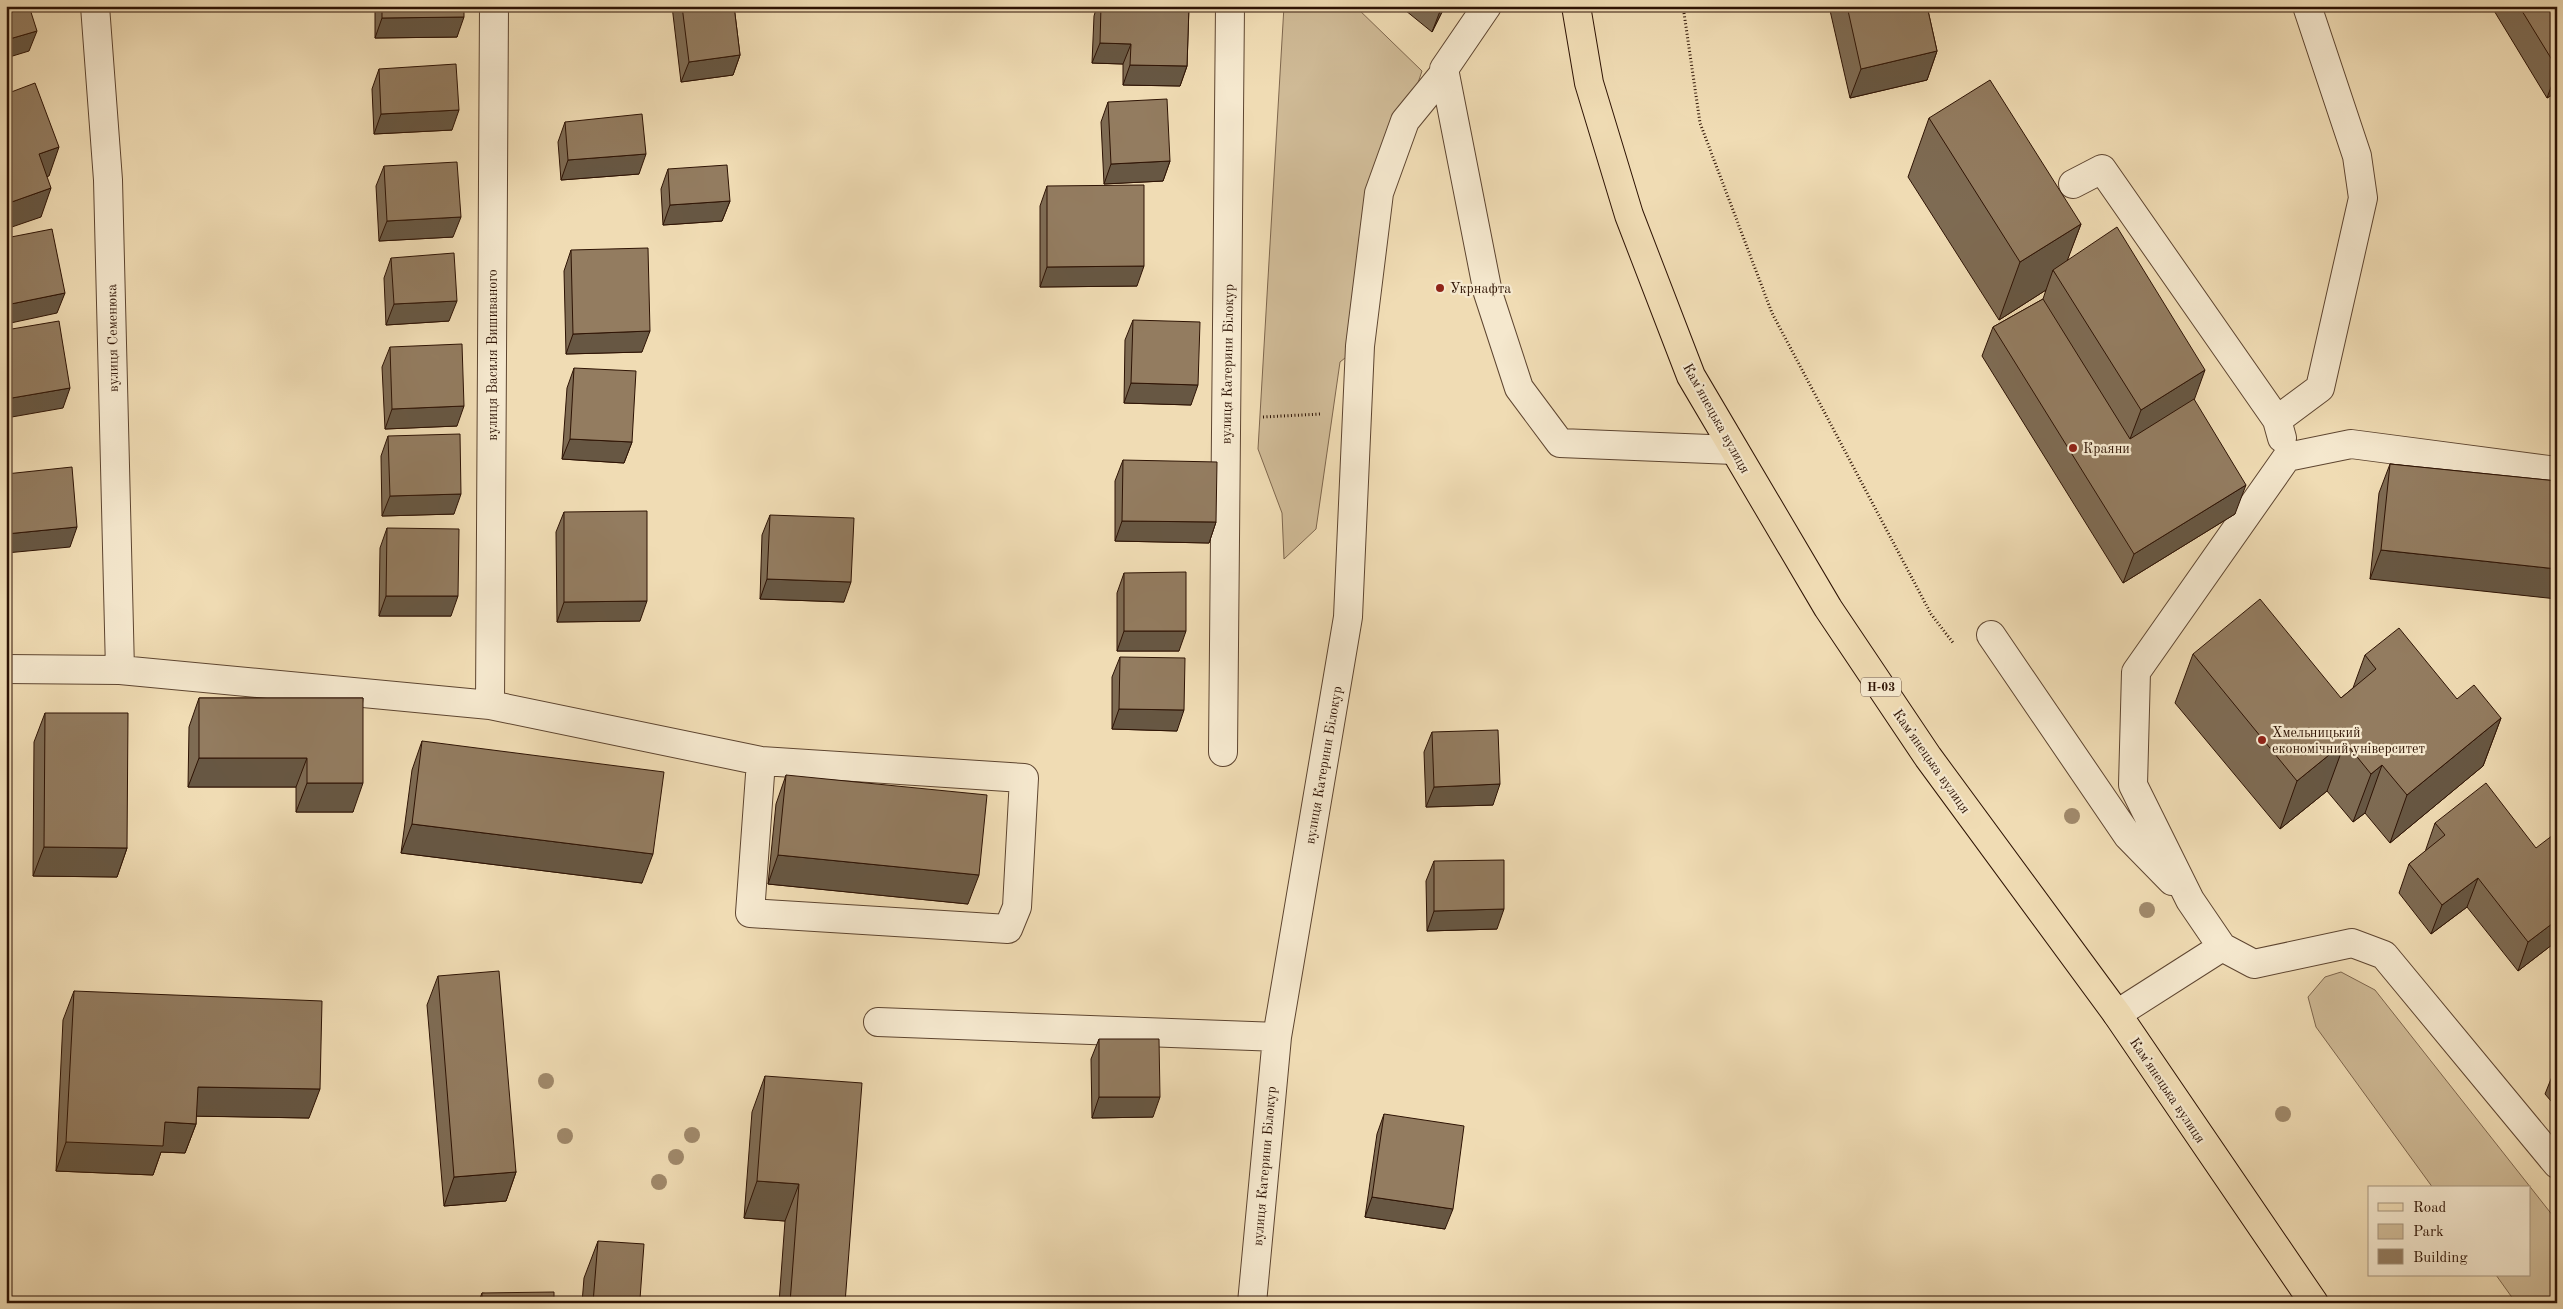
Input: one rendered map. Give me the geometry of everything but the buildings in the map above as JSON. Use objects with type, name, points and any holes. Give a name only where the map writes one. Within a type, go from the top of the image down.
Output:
[{"type":"main road","name":"Камʼянецька вулиця","points":[[1576,6],[1588,83],[1629,215],[1691,376],[1828,608],[1928,757],[2117,1014],[2314,1303]]},
{"type":"street","name":"вулиця Семенюка","points":[[95,6],[108,180],[120,670]]},
{"type":"street","name":"вулиця Василя Вишиваного","points":[[490,705],[494,6]]},
{"type":"street","name":"вулиця Катерини Білокур","points":[[1224,752],[1230,6]]},
{"type":"street","name":"вулиця Катерини Білокур","points":[[1252,1303],[1276,1037],[1348,616],[1360,346],[1379,193],[1405,121],[1444,72],[1444,69],[1486,6]]},
{"type":"street","points":[[2277,420],[2320,388],[2363,198],[2357,156],[2308,6]]},
{"type":"street","points":[[1444,72],[1488,293],[1519,388],[1560,443],[1734,450]]},
{"type":"street","points":[[2073,184],[2102,169],[2277,420],[2287,457]]},
{"type":"street","points":[[2557,471],[2351,444],[2287,457],[2136,672],[2133,785],[2190,900],[2222,947],[2254,964],[2352,943],[2384,955],[2557,1164]]},
{"type":"street","points":[[1991,635],[2128,836],[2190,900]]},
{"type":"street","points":[[6,669],[120,670],[490,705],[761,761],[1024,778],[1017,907],[1008,929],[750,913],[761,761]]},
{"type":"street","points":[[2117,1014],[2222,947]]},
{"type":"street","points":[[878,1022],[1276,1037]]},
{"type":"path","points":[[1683,6],[1700,123],[1772,313],[1931,614],[1954,646]]},
{"type":"path","points":[[1226,417],[1312,416],[1357,412]]},
{"type":"green space","points":[[1284,6],[1355,6],[1422,71],[1405,121],[1360,346],[1340,362],[1316,529],[1284,559],[1282,513],[1258,449]]},
{"type":"green space","points":[[2341,972],[2375,990],[2529,1186],[2432,1186],[2316,1027],[2308,997],[2325,977]]},
{"type":"green space","points":[[2530,1187],[2557,1221],[2557,1303],[2516,1303],[2497,1276],[2530,1276]]},
{"type":"place","name":"Укрнафта","points":[[1440,288]]},
{"type":"place","name":"Краяни","points":[[2073,448]]},
{"type":"place","name":"Хмельницький економічний університет","points":[[2262,740]]}]
